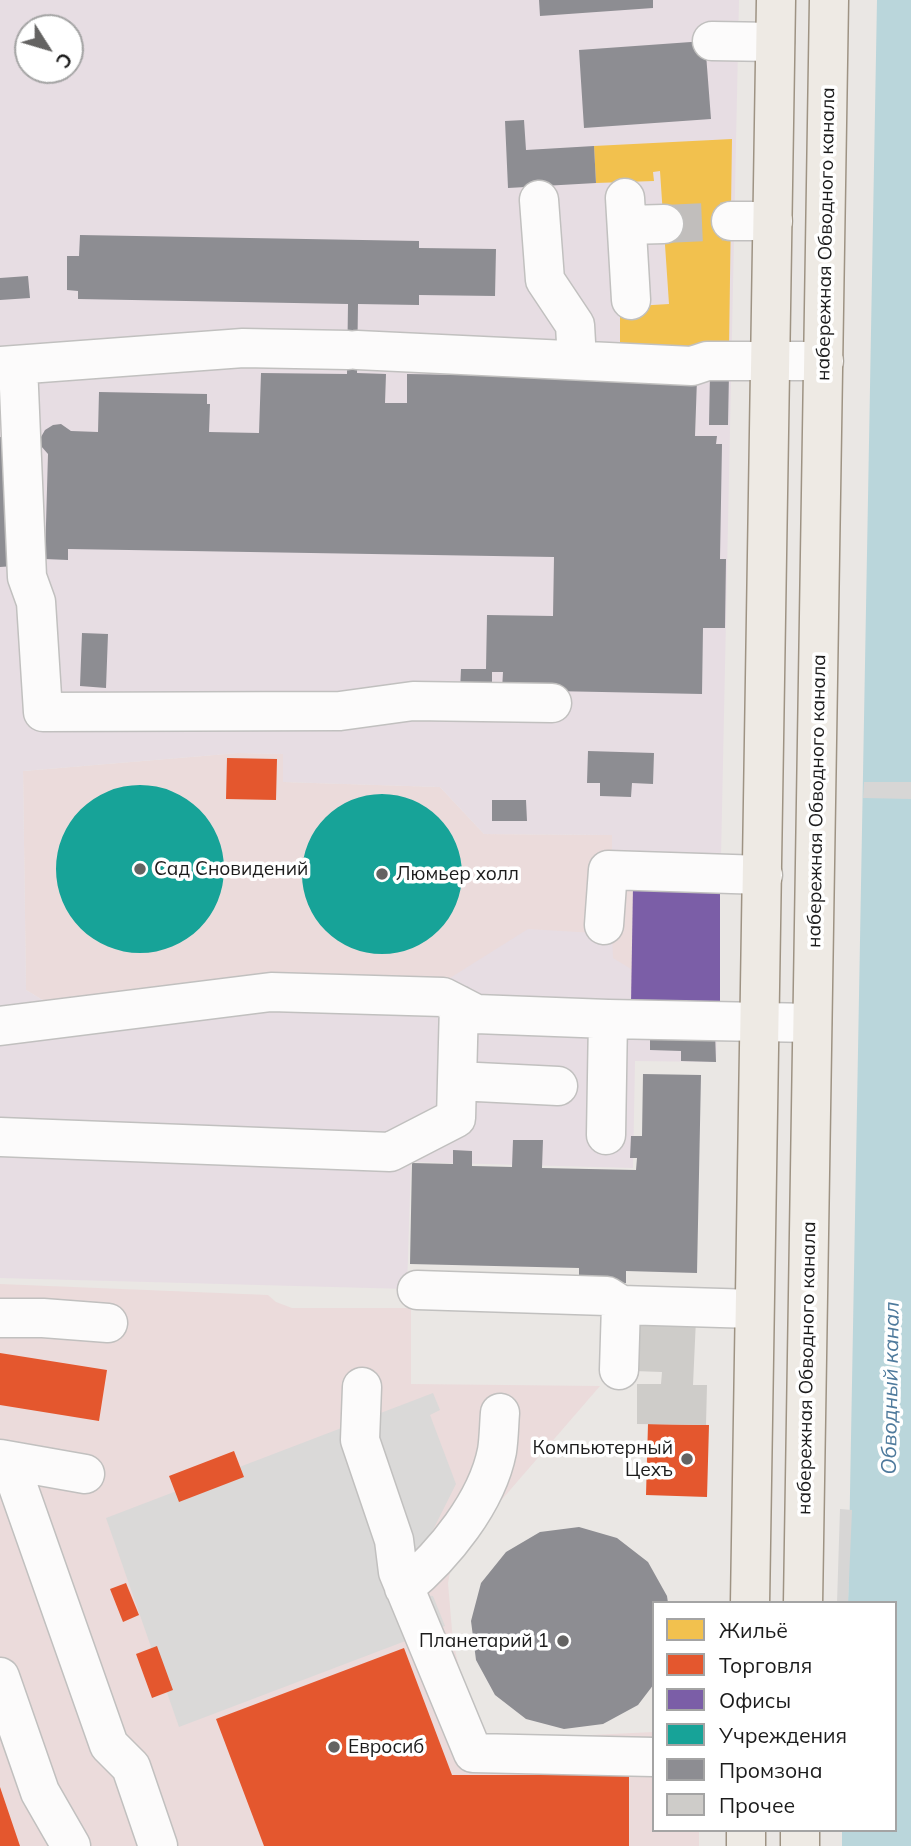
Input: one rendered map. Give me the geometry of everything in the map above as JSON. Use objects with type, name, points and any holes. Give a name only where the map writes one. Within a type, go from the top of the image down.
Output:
[{"type":"main road","points":[[750,1601],[776,0]]},
{"type":"main road","name":"набережная Обводного канала","points":[[803,1601],[830,0]]},
{"type":"lane","points":[[712,41],[775,42]]},
{"type":"lane","points":[[539,200],[545,281],[575,325],[577,360]]},
{"type":"lane","points":[[631,300],[639,215]]},
{"type":"lane","points":[[731,221],[773,220]]},
{"type":"lane","points":[[552,703],[413,701],[340,711],[43,712],[36,602],[13,578],[9,366],[243,348],[352,350],[692,366],[707,362],[824,361]]},
{"type":"lane","points":[[604,925],[608,870],[763,875]]},
{"type":"lane","points":[[0,1026],[271,992],[443,997],[476,1013],[812,1023]]},
{"type":"lane","points":[[0,1137],[390,1152],[456,1118],[459,1005]]},
{"type":"lane","points":[[606,1135],[608,1019]]},
{"type":"lane","points":[[457,1081],[558,1086]]},
{"type":"lane","points":[[417,1290],[607,1296],[621,1305],[754,1310]]},
{"type":"lane","points":[[619,1370],[621,1305]]},
{"type":"lane","points":[[0,1318],[108,1323]]},
{"type":"lane","points":[[362,1387],[360,1440],[394,1540],[398,1572],[473,1753],[652,1757]]},
{"type":"lane","points":[[404,1588],[438,1555],[474,1509],[485,1487],[497,1451],[500,1413]]},
{"type":"lane","points":[[4,1460],[85,1474]]},
{"type":"lane","points":[[4,1460],[109,1745],[131,1767],[158,1846]]},
{"type":"lane","points":[[0,1676],[40,1792],[71,1846]]},
{"type":"shaded area","points":[[0,0],[739,0],[721,857],[612,852],[612,835],[484,834],[440,787],[283,782],[283,754],[238,753],[23,771],[26,990],[49,1004],[442,983],[528,929],[612,934],[613,958],[631,969],[631,1003],[718,1004],[716,1062],[635,1061],[633,1168],[411,1162],[407,1289],[0,1278]]},
{"type":"shaded area","points":[[238,753],[284,754],[284,782],[440,787],[484,834],[612,835],[612,851],[720,890],[720,1004],[631,1003],[442,983],[49,1004],[26,990],[23,771]]},
{"type":"shaded area","points":[[0,1284],[268,1295],[276,1302],[292,1308],[411,1308],[411,1384],[600,1386],[452,1561],[448,1583],[453,1642],[476,1737],[652,1732],[652,1832],[699,1832],[699,1846],[0,1846]]},
{"type":"shaded area","points":[[433,1393],[440,1410],[430,1415],[456,1484],[418,1560],[418,1594],[433,1596],[445,1626],[179,1727],[106,1518]]},
{"type":"water","name":"Обводный канал","points":[[877,0],[911,0],[911,1846],[842,1846],[842,1832],[897,1832],[897,1601],[848,1601]]},
{"type":"pier","points":[[864,782],[911,782],[911,799],[863,798]]},
{"type":"pier","points":[[840,1509],[852,1510],[848,1601],[837,1601]]},
{"type":"building: Жильё","points":[[732,139],[729,349],[620,349],[620,307],[669,304],[660,171],[653,172],[654,181],[596,183],[594,146]]},
{"type":"building: Торговля","points":[[227,758],[277,759],[276,800],[226,799]]},
{"type":"building: Торговля","points":[[0,1353],[107,1370],[99,1421],[0,1405]]},
{"type":"building: Торговля","points":[[648,1424],[709,1425],[707,1497],[646,1495]]},
{"type":"building: Торговля","points":[[234,1451],[244,1477],[179,1502],[169,1476]]},
{"type":"building: Торговля","points":[[126,1583],[139,1615],[123,1622],[110,1589]]},
{"type":"building: Торговля","points":[[157,1646],[173,1690],[152,1698],[136,1654]]},
{"type":"building: Торговля","name":"Евросиб","points":[[404,1648],[452,1775],[629,1775],[629,1846],[264,1846],[216,1719]]},
{"type":"building: Торговля","points":[[0,1787],[20,1846],[0,1846]]},
{"type":"building: Офисы","points":[[633,887],[720,890],[720,1004],[631,1003]]},
{"type":"building: Учреждения","name":"Сад Сновидений","points":[[140,785],[172,791],[199,810],[218,837],[224,869],[218,901],[199,928],[172,947],[140,953],[108,947],[81,928],[62,901],[56,869],[62,837],[81,810],[108,791]]},
{"type":"building: Учреждения","name":"Люмьер холл","points":[[382,794],[413,800],[439,817],[456,843],[462,874],[456,905],[439,931],[413,948],[382,954],[351,948],[325,931],[308,905],[302,874],[308,843],[325,817],[351,800]]},
{"type":"building: Промзона","points":[[539,0],[653,0],[653,8],[540,16]]},
{"type":"building: Промзона","points":[[705,41],[711,119],[584,128],[579,50]]},
{"type":"building: Промзона","points":[[524,120],[526,150],[594,146],[596,183],[508,188],[505,121]]},
{"type":"building: Промзона","points":[[80,235],[419,241],[419,248],[496,249],[495,296],[419,295],[419,305],[358,304],[357,373],[386,374],[385,403],[407,403],[407,374],[697,379],[695,436],[717,436],[716,444],[722,444],[720,559],[726,559],[725,628],[703,628],[702,694],[502,690],[503,672],[492,672],[492,691],[460,691],[461,669],[486,669],[487,615],[553,616],[554,557],[68,549],[68,560],[45,559],[48,454],[41,446],[41,437],[45,430],[61,424],[71,431],[98,432],[99,392],[207,394],[207,404],[210,404],[209,432],[259,433],[261,373],[347,374],[348,304],[78,299],[78,291],[67,290],[67,256],[79,256]]},
{"type":"building: Промзона","points":[[28,276],[30,298],[0,300],[0,278]]},
{"type":"building: Промзона","points":[[710,373],[729,373],[728,425],[709,425]]},
{"type":"building: Промзона","points":[[0,437],[14,566],[0,567]]},
{"type":"building: Промзона","points":[[82,633],[108,634],[106,688],[80,686]]},
{"type":"building: Промзона","points":[[588,751],[654,753],[653,784],[632,783],[631,797],[600,796],[600,783],[587,783]]},
{"type":"building: Промзона","points":[[492,800],[526,800],[527,821],[492,821]]},
{"type":"building: Промзона","points":[[650,1029],[715,1031],[716,1062],[681,1061],[681,1051],[650,1050]]},
{"type":"building: Промзона","points":[[643,1074],[701,1075],[697,1273],[626,1271],[626,1283],[579,1282],[579,1268],[410,1264],[412,1163],[453,1164],[453,1150],[472,1151],[472,1166],[512,1167],[513,1140],[543,1140],[542,1168],[636,1170],[637,1158],[630,1158],[631,1136],[642,1136]]},
{"type":"building: Промзона","name":"Планетарий 1","points":[[579,1527],[617,1538],[648,1562],[667,1596],[668,1601],[652,1601],[652,1687],[638,1705],[603,1724],[564,1729],[526,1719],[495,1695],[476,1660],[471,1621],[481,1583],[506,1552],[540,1532]]},
{"type":"building: Прочее","points":[[637,1316],[696,1319],[693,1385],[707,1385],[706,1425],[637,1424],[637,1384],[661,1384],[662,1372],[634,1371]]},
{"type":"tunnel","points":[[664,224],[731,221]]},
{"type":"place","name":"Сад Сновидений","points":[[140,869]]},
{"type":"place","name":"Люмьер холл","points":[[382,874]]},
{"type":"place","name":"Компьютерный Цехъ","points":[[687,1459]]},
{"type":"place","name":"Планетарий 1","points":[[563,1641]]},
{"type":"place","name":"Евросиб","points":[[334,1747]]}]
